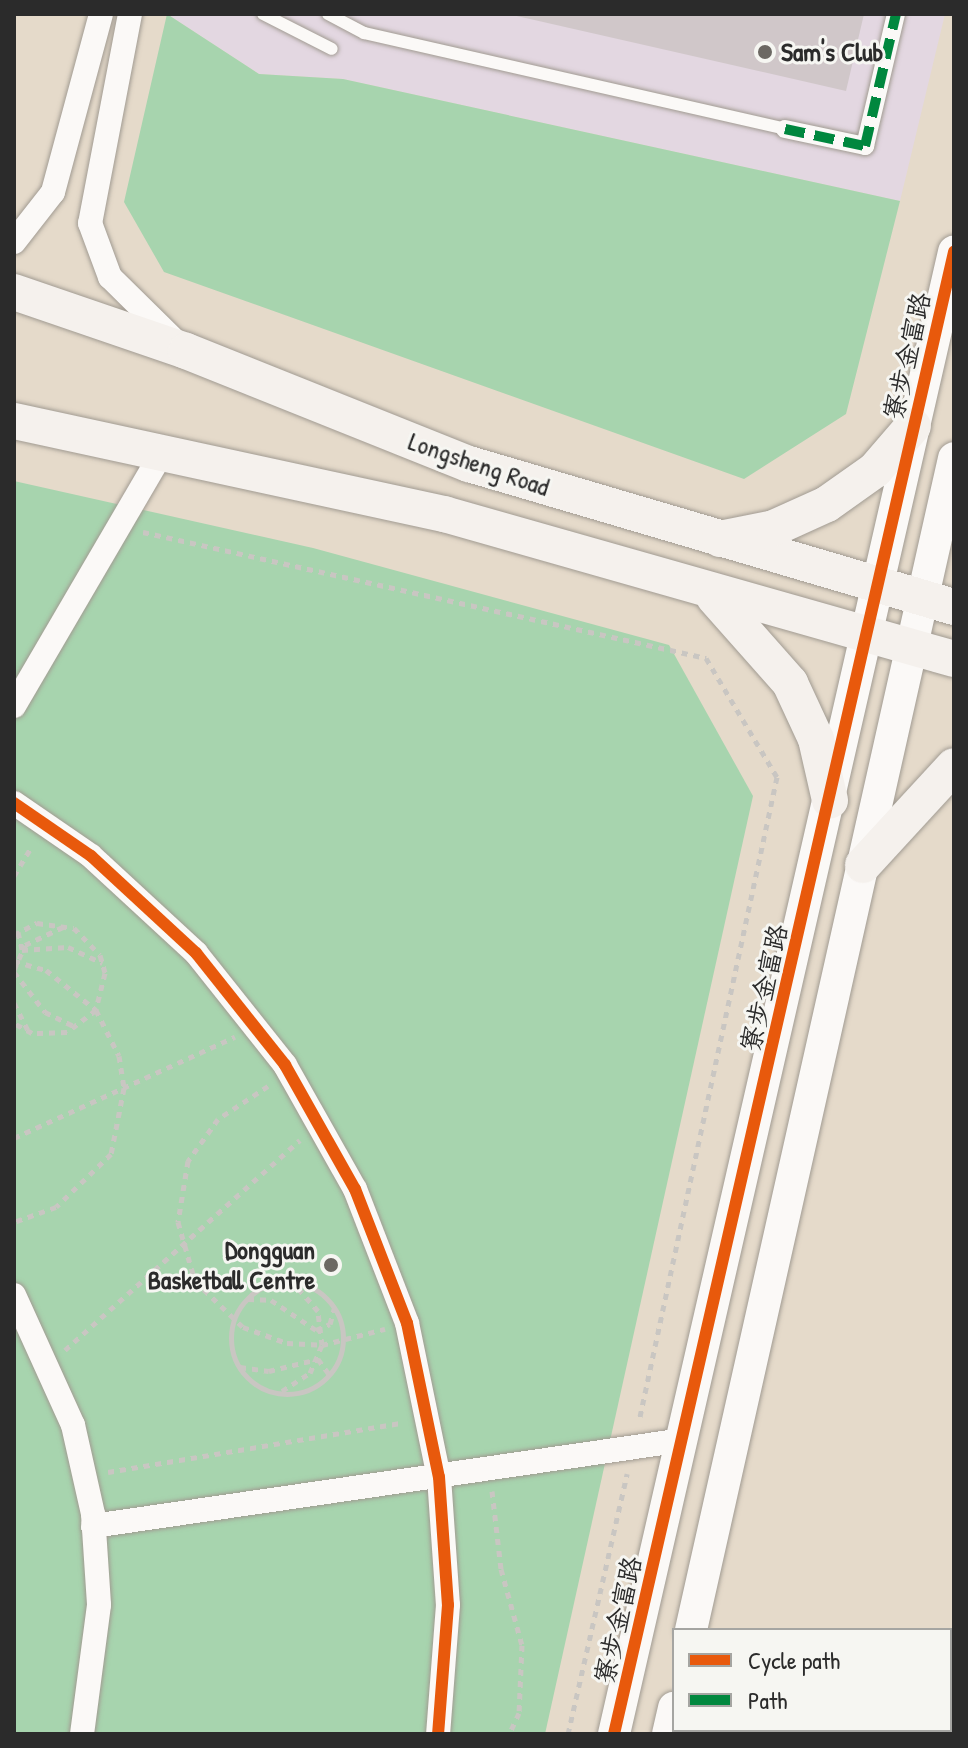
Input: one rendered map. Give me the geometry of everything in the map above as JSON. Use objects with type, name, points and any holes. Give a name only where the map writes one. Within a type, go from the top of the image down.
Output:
[{"type":"main road","name":"Longsheng Road","points":[[14,292],[186,351],[469,464],[875,588],[938,603]]},
{"type":"main road","points":[[14,421],[444,514],[866,638],[954,659]]},
{"type":"main road","points":[[717,540],[774,528],[827,504],[875,470],[913,426]]},
{"type":"main road","points":[[707,591],[753,633],[790,683],[816,739],[830,800]]},
{"type":"main road","points":[[863,865],[954,766]]},
{"type":"street","points":[[14,242],[53,192],[101,14]]},
{"type":"street","points":[[130,14],[90,223],[110,277],[186,351]]},
{"type":"street","points":[[785,129],[865,146],[896,14]]},
{"type":"street","name":"寮步金富路","points":[[614,1734],[954,252]]},
{"type":"street","points":[[14,706],[162,453]]},
{"type":"street","points":[[691,1628],[911,649],[938,603],[954,458]]},
{"type":"street","points":[[14,803],[91,856],[196,953],[290,1075],[355,1189],[407,1323],[439,1477],[448,1605],[438,1734]]},
{"type":"street","points":[[14,1295],[50,1364],[84,1476],[93,1526],[99,1605],[82,1734]]},
{"type":"street","points":[[93,1526],[632,1450],[683,1440]]},
{"type":"lane","points":[[263,14],[332,49]]},
{"type":"lane","points":[[328,14],[364,33],[785,129]]},
{"type":"path","points":[[119,527],[706,658],[777,777],[568,1734]]},
{"type":"path","points":[[14,876],[46,825]]},
{"type":"path","points":[[66,925],[22,950],[15,961],[14,971],[45,1012],[76,1027]]},
{"type":"path","points":[[14,1023],[29,1031],[50,1035],[76,1027],[96,1010],[102,963],[89,939],[66,925],[16,933],[22,950]]},
{"type":"path","points":[[22,950],[68,947],[102,963]]},
{"type":"path","points":[[14,1222],[56,1207],[111,1154],[124,1088],[119,1056],[96,1010],[46,970],[15,961]]},
{"type":"path","points":[[14,1003],[29,1031]]},
{"type":"path","points":[[14,1138],[255,1028]]},
{"type":"path","points":[[290,1075],[231,1109],[197,1145],[179,1202],[180,1247],[195,1281],[234,1320],[276,1340],[322,1345],[407,1323]]},
{"type":"path","points":[[50,1364],[318,1123]]},
{"type":"path","points":[[279,1393],[302,1380],[318,1359],[322,1345],[322,1330],[312,1301],[291,1282]]},
{"type":"path","points":[[291,1282],[316,1290],[334,1308],[343,1340],[329,1375],[312,1388],[279,1393],[257,1386],[239,1366],[234,1320],[247,1299],[291,1282]]},
{"type":"path","points":[[247,1299],[271,1300],[322,1330]]},
{"type":"path","points":[[322,1330],[334,1308]]},
{"type":"path","points":[[239,1366],[269,1371],[318,1359]]},
{"type":"path","points":[[318,1359],[329,1375]]},
{"type":"path","points":[[84,1476],[427,1418]]},
{"type":"path","points":[[489,1470],[501,1569],[522,1645],[519,1713],[509,1734]]},
{"type":"shaded area","points":[[167,14],[945,14],[900,201],[343,79],[259,74]]},
{"type":"green space","points":[[167,14],[259,74],[343,79],[900,201],[846,414],[744,479],[164,272],[124,202]]},
{"type":"green space","name":"Dongguan Basketball Centre","points":[[14,481],[313,548],[669,645],[753,796],[545,1734],[14,1734]]},
{"type":"building","name":"Sam's Club","points":[[508,14],[864,14],[846,91]]},
{"type":"marked path","points":[[785,129],[865,146],[896,14]]},
{"type":"cycle path","points":[[614,1734],[954,252]]},
{"type":"cycle path","points":[[14,803],[91,856],[196,953],[285,1065],[355,1189],[407,1323],[439,1477],[448,1605],[438,1734]]},
{"type":"place","name":"Sam's Club","points":[[765,52]]},
{"type":"place","name":"Dongguan Basketball Centre","points":[[331,1265]]}]
